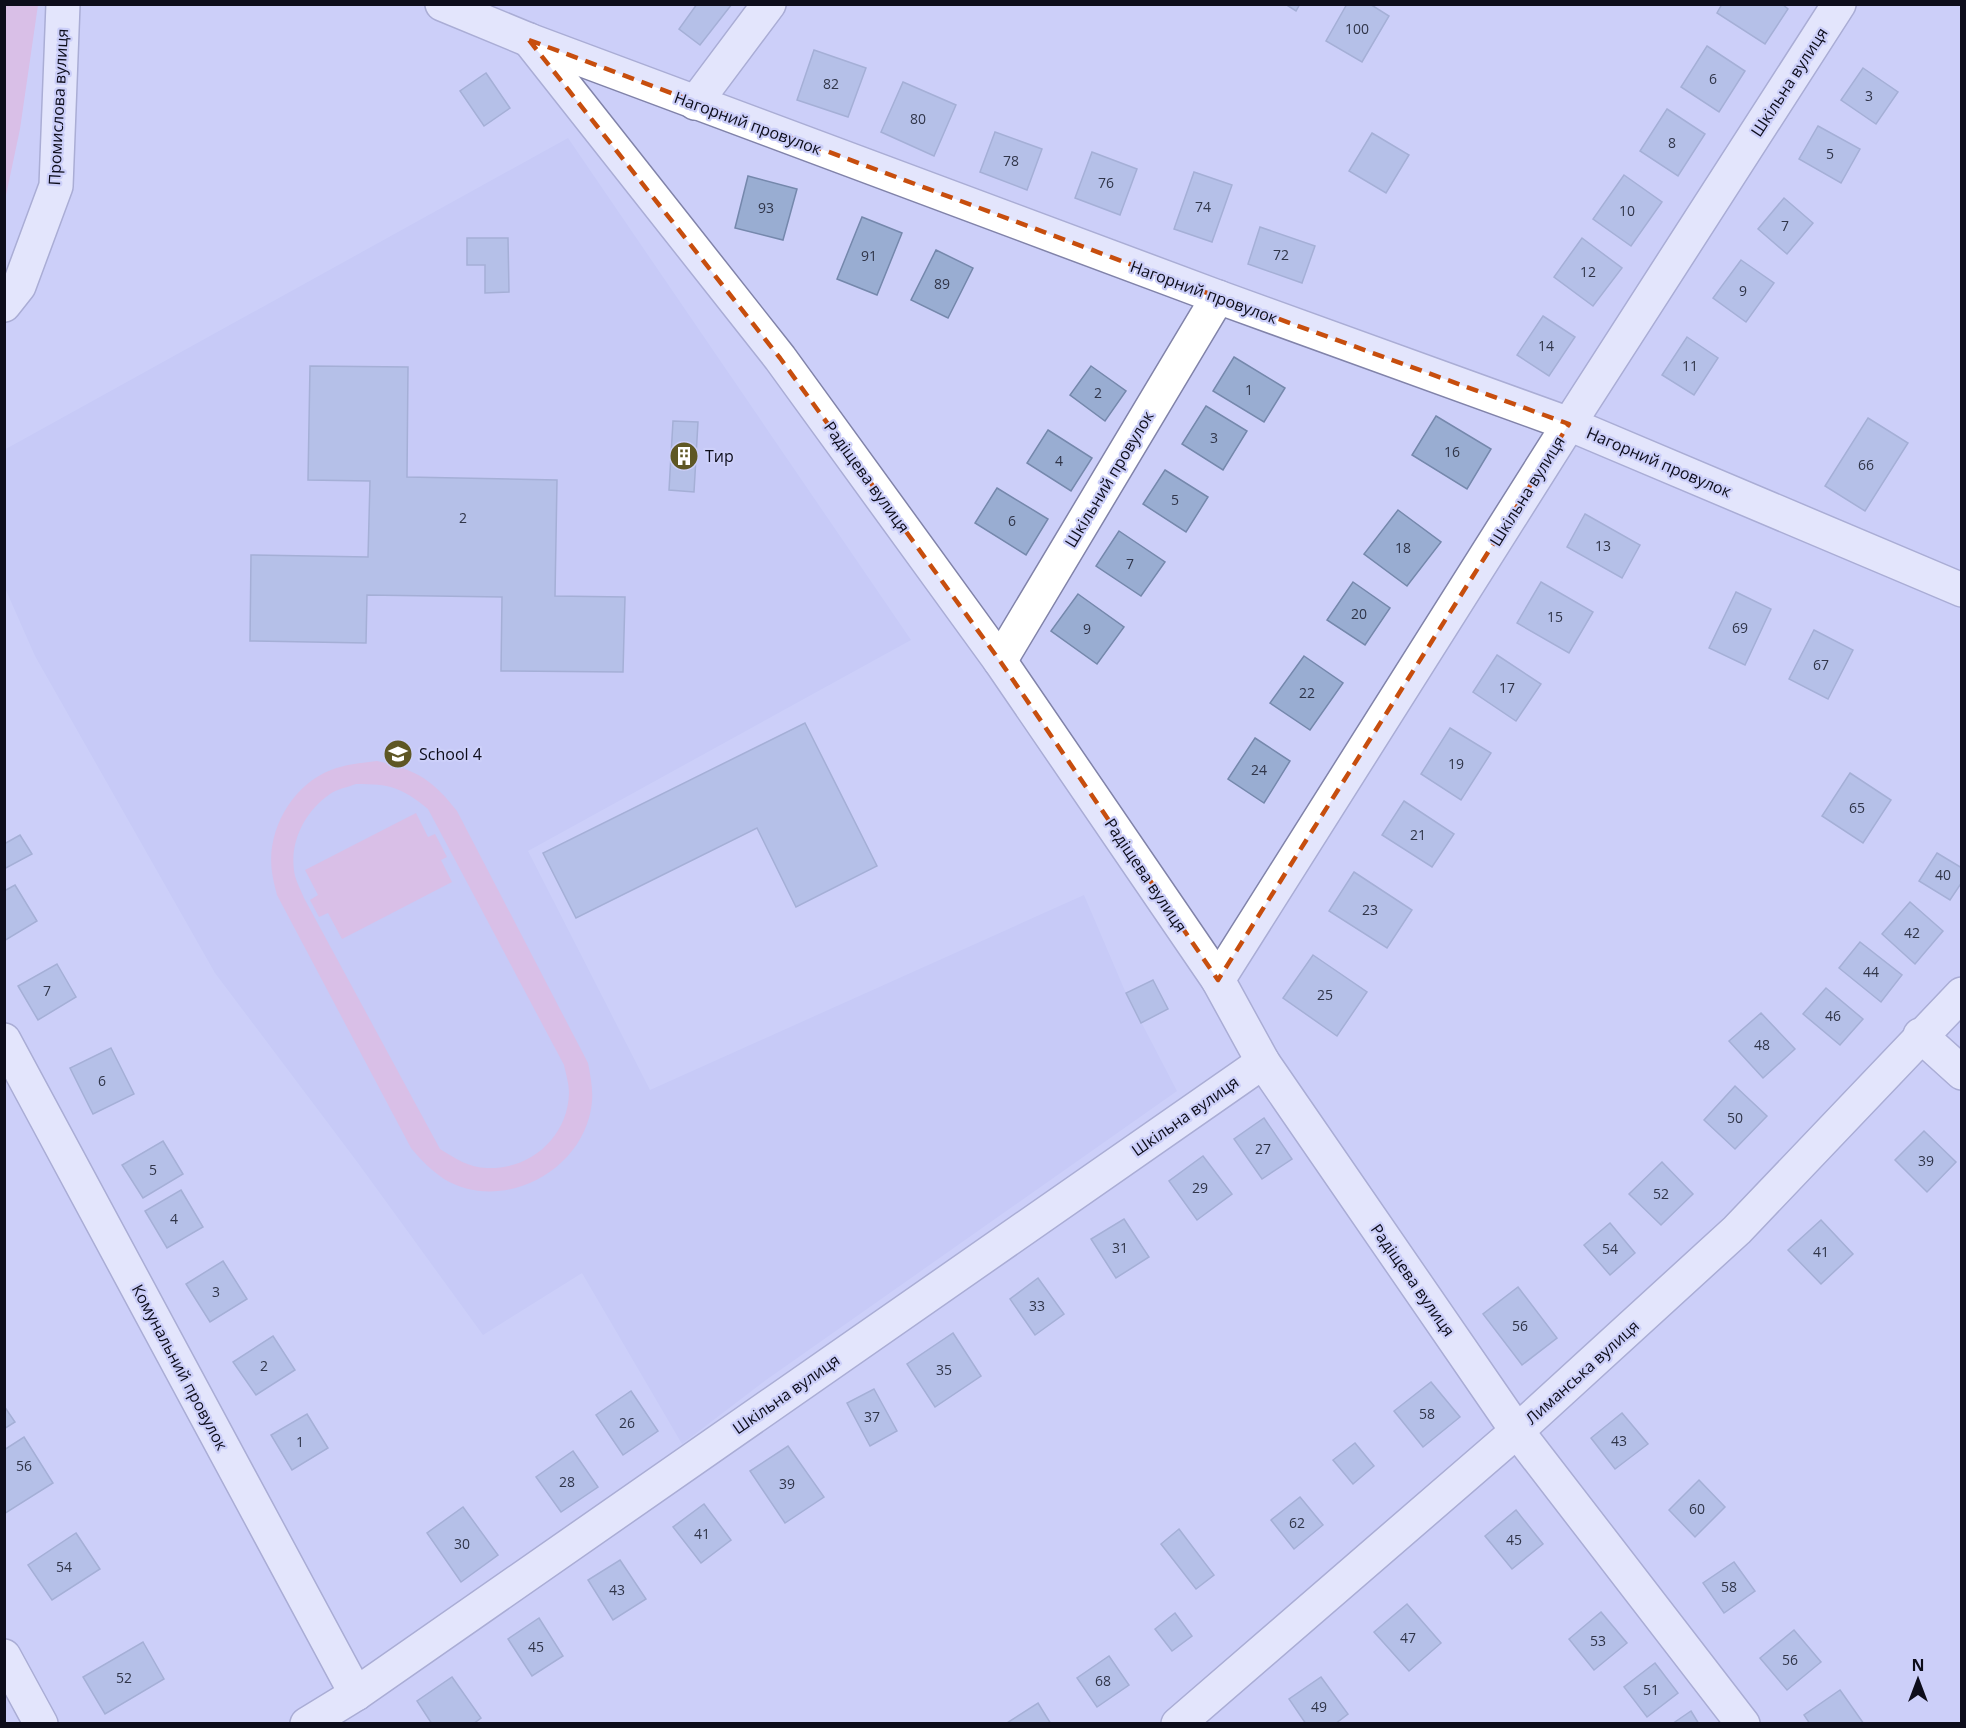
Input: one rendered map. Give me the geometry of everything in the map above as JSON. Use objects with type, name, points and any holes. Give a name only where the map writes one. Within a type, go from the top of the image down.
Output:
[{"type":"street","name":"Промислова вулиця","points":[[4,305],[19,286],[56,186],[63,4]]},
{"type":"street","name":"Нагорний провулок","points":[[442,4],[694,103],[1569,424],[1962,590]]},
{"type":"street","points":[[694,103],[769,4]]},
{"type":"street","name":"Шкільна вулиця","points":[[1218,980],[1569,424],[1839,4]]},
{"type":"street","name":"Радіщева вулиця","points":[[529,40],[780,358],[1000,661],[1218,980],[1263,1062],[1517,1431],[1743,1724]]},
{"type":"street","name":"Шкільний провулок","points":[[1000,661],[1218,297]]},
{"type":"street","name":"Лиманська вулиця","points":[[1178,1724],[1517,1431],[1737,1230],[1920,1035],[1962,994]]},
{"type":"street","points":[[1920,1035],[1962,1073]]},
{"type":"street","name":"Комунальний провулок","points":[[4,1040],[356,1694]]},
{"type":"street","name":"Шкільна вулиця","points":[[307,1724],[356,1694],[1263,1062]]},
{"type":"street","points":[[4,1656],[41,1724]]},
{"type":"highlighted area","points":[[529,40],[1218,297],[1569,424],[1218,980],[1000,661],[780,358]]},
{"type":"shaded area","points":[[5,4],[38,5],[20,129],[5,200]]},
{"type":"shaded area","name":"School 4","points":[[568,138],[911,640],[528,851],[650,1090],[1084,895],[1125,991],[1177,1091],[766,1380],[682,1444],[582,1273],[483,1335],[358,1163],[215,973],[35,656],[5,588],[4,450]]},
{"type":"shaded area","points":[[377,761],[422,777],[440,791],[457,811],[588,1063],[592,1097],[584,1132],[571,1152],[555,1168],[535,1181],[513,1189],[489,1191],[466,1188],[444,1179],[411,1148],[277,895],[272,872],[273,841],[285,811],[294,798],[304,786],[331,770]],"holes":[[[356,784],[395,788],[428,809],[564,1065],[569,1093],[562,1124],[544,1148],[518,1163],[503,1167],[480,1168],[462,1162],[440,1149],[304,898],[295,876],[293,864],[296,841],[306,819],[313,810],[321,801],[336,791]]]},
{"type":"shaded area","points":[[416,813],[428,837],[435,834],[447,857],[441,860],[452,882],[342,939],[328,913],[319,917],[310,900],[318,895],[305,870]]},
{"type":"building","points":[[697,4],[732,4],[700,45],[679,29]]},
{"type":"building","points":[[1285,4],[1300,4],[1296,11]]},
{"type":"building","points":[[1347,4],[1370,4],[1389,16],[1362,62],[1326,41]]},
{"type":"building","points":[[1722,4],[1782,4],[1788,9],[1765,44],[1717,13]]},
{"type":"building","points":[[1707,46],[1745,71],[1719,112],[1681,87]]},
{"type":"building","points":[[814,50],[866,68],[848,117],[797,100]]},
{"type":"building","points":[[1863,68],[1898,92],[1876,124],[1841,100]]},
{"type":"building","points":[[486,73],[510,108],[484,126],[460,91]]},
{"type":"building","points":[[903,82],[956,105],[934,156],[881,132]]},
{"type":"building","points":[[1667,109],[1705,134],[1678,176],[1640,151]]},
{"type":"building","points":[[1818,126],[1860,149],[1841,183],[1799,159]]},
{"type":"building","points":[[995,132],[1042,149],[1027,190],[980,172]]},
{"type":"building","points":[[1372,133],[1409,155],[1386,193],[1349,171]]},
{"type":"building","points":[[1092,152],[1137,169],[1120,215],[1075,198]]},
{"type":"building","points":[[1194,172],[1232,185],[1212,242],[1174,229]]},
{"type":"building","points":[[1624,175],[1662,202],[1631,246],[1593,219]]},
{"type":"building","points":[[748,176],[797,189],[783,240],[735,228]]},
{"type":"building","points":[[1784,198],[1813,223],[1787,254],[1758,229]]},
{"type":"building","points":[[862,217],[902,233],[877,295],[837,279]]},
{"type":"building","points":[[1260,227],[1315,246],[1302,283],[1248,264]]},
{"type":"building","points":[[467,238],[508,238],[509,292],[485,293],[485,265],[467,265]]},
{"type":"building","points":[[1582,238],[1622,268],[1593,306],[1554,277]]},
{"type":"building","points":[[936,250],[973,268],[948,318],[911,300]]},
{"type":"building","points":[[1741,260],[1774,283],[1746,322],[1713,298]]},
{"type":"building","points":[[1543,316],[1575,337],[1549,376],[1517,355]]},
{"type":"building","points":[[1687,337],[1718,358],[1694,395],[1662,375]]},
{"type":"building","points":[[1234,357],[1285,388],[1264,422],[1213,391]]},
{"type":"building","points":[[310,366],[408,367],[407,477],[557,480],[555,596],[625,597],[623,672],[501,671],[502,597],[367,595],[366,643],[250,641],[251,555],[368,557],[370,481],[308,480]]},
{"type":"building","points":[[1091,366],[1126,391],[1105,421],[1070,395]]},
{"type":"building","points":[[1206,406],[1247,431],[1223,470],[1182,444]]},
{"type":"building","points":[[1436,416],[1491,449],[1467,489],[1412,455]]},
{"type":"building","points":[[1868,418],[1908,443],[1865,511],[1825,486]]},
{"type":"building","name":"Тир","points":[[673,421],[698,422],[694,492],[669,490]]},
{"type":"building","points":[[1048,430],[1092,458],[1071,491],[1027,463]]},
{"type":"building","points":[[1165,470],[1208,497],[1186,532],[1143,504]]},
{"type":"building","points":[[997,488],[1048,519],[1026,555],[975,523]]},
{"type":"building","points":[[1398,510],[1441,542],[1407,586],[1364,554]]},
{"type":"building","points":[[1585,514],[1640,545],[1622,578],[1567,547]]},
{"type":"building","points":[[1119,531],[1165,562],[1141,596],[1096,566]]},
{"type":"building","points":[[1353,582],[1390,608],[1365,645],[1327,620]]},
{"type":"building","points":[[1541,582],[1593,612],[1569,653],[1517,623]]},
{"type":"building","points":[[1736,592],[1771,609],[1745,665],[1709,648]]},
{"type":"building","points":[[1078,594],[1124,627],[1097,664],[1051,631]]},
{"type":"building","points":[[1814,630],[1853,650],[1828,699],[1789,679]]},
{"type":"building","points":[[1497,655],[1541,684],[1516,721],[1473,692]]},
{"type":"building","points":[[1304,656],[1343,683],[1310,730],[1270,703]]},
{"type":"building","points":[[805,723],[877,866],[796,907],[757,828],[576,918],[543,853]]},
{"type":"building","points":[[1450,728],[1491,753],[1461,800],[1421,774]]},
{"type":"building","points":[[1255,738],[1290,761],[1264,803],[1228,779]]},
{"type":"building","points":[[1850,773],[1891,800],[1863,843],[1822,816]]},
{"type":"building","points":[[1404,801],[1454,834],[1432,867],[1382,835]]},
{"type":"building","points":[[20,835],[32,854],[4,869],[4,844]]},
{"type":"building","points":[[1937,853],[1962,868],[1962,882],[1950,900],[1919,881]]},
{"type":"building","points":[[1354,872],[1412,910],[1387,948],[1329,911]]},
{"type":"building","points":[[15,885],[37,921],[4,941],[4,891]]},
{"type":"building","points":[[1910,902],[1943,931],[1915,964],[1882,934]]},
{"type":"building","points":[[1860,942],[1902,975],[1881,1002],[1839,968]]},
{"type":"building","points":[[1313,955],[1367,992],[1337,1036],[1283,998]]},
{"type":"building","points":[[57,964],[76,997],[38,1020],[18,986]]},
{"type":"building","points":[[1153,980],[1168,1009],[1141,1023],[1126,993]]},
{"type":"building","points":[[1826,988],[1863,1019],[1840,1045],[1803,1014]]},
{"type":"building","points":[[1761,1013],[1795,1049],[1763,1078],[1729,1041]]},
{"type":"building","points":[[111,1048],[134,1094],[93,1114],[70,1068]]},
{"type":"building","points":[[1735,1086],[1767,1116],[1735,1149],[1704,1120]]},
{"type":"building","points":[[1264,1118],[1292,1159],[1262,1179],[1234,1139]]},
{"type":"building","points":[[1924,1131],[1956,1162],[1927,1192],[1895,1160]]},
{"type":"building","points":[[163,1141],[183,1174],[143,1198],[122,1165]]},
{"type":"building","points":[[1203,1156],[1232,1194],[1197,1220],[1169,1181]]},
{"type":"building","points":[[1662,1162],[1693,1194],[1661,1225],[1629,1194]]},
{"type":"building","points":[[181,1190],[203,1227],[167,1248],[145,1211]]},
{"type":"building","points":[[1124,1219],[1149,1257],[1116,1278],[1091,1239]]},
{"type":"building","points":[[1821,1220],[1853,1254],[1821,1284],[1788,1250]]},
{"type":"building","points":[[1610,1223],[1635,1253],[1610,1275],[1584,1245]]},
{"type":"building","points":[[223,1261],[247,1299],[210,1322],[186,1284]]},
{"type":"building","points":[[1038,1278],[1064,1314],[1035,1335],[1010,1299]]},
{"type":"building","points":[[1518,1287],[1557,1338],[1522,1365],[1483,1314]]},
{"type":"building","points":[[953,1333],[981,1376],[935,1407],[907,1364]]},
{"type":"building","points":[[273,1336],[295,1370],[256,1395],[233,1362]]},
{"type":"building","points":[[1431,1382],[1460,1417],[1423,1447],[1394,1411]]},
{"type":"building","points":[[874,1389],[897,1431],[870,1446],[847,1403]]},
{"type":"building","points":[[631,1391],[658,1431],[623,1455],[596,1415]]},
{"type":"building","points":[[4,1406],[15,1422],[4,1429]]},
{"type":"building","points":[[1622,1413],[1648,1444],[1615,1469],[1591,1438]]},
{"type":"building","points":[[307,1414],[328,1448],[292,1470],[271,1435]]},
{"type":"building","points":[[24,1437],[53,1483],[4,1514],[4,1450]]},
{"type":"building","points":[[1355,1443],[1374,1466],[1353,1484],[1333,1460]]},
{"type":"building","points":[[788,1446],[824,1497],[785,1523],[750,1471]]},
{"type":"building","points":[[573,1451],[598,1487],[561,1512],[536,1477]]},
{"type":"building","points":[[1699,1480],[1725,1507],[1695,1537],[1669,1510]]},
{"type":"building","points":[[1300,1497],[1323,1525],[1294,1549],[1271,1520]]},
{"type":"building","points":[[704,1504],[731,1540],[701,1563],[673,1527]]},
{"type":"building","points":[[463,1507],[498,1555],[461,1582],[427,1533]]},
{"type":"building","points":[[1516,1510],[1543,1544],[1512,1569],[1485,1536]]},
{"type":"building","points":[[1179,1529],[1214,1575],[1196,1589],[1161,1544]]},
{"type":"building","points":[[76,1533],[100,1569],[52,1600],[28,1565]]},
{"type":"building","points":[[620,1560],[646,1599],[613,1620],[588,1580]]},
{"type":"building","points":[[1734,1562],[1755,1591],[1724,1613],[1703,1583]]},
{"type":"building","points":[[1407,1604],[1441,1643],[1409,1671],[1374,1632]]},
{"type":"building","points":[[1601,1612],[1627,1643],[1594,1670],[1569,1639]]},
{"type":"building","points":[[1175,1613],[1192,1636],[1172,1651],[1155,1629]]},
{"type":"building","points":[[539,1618],[563,1656],[532,1676],[508,1639]]},
{"type":"building","points":[[1794,1630],[1821,1662],[1787,1690],[1760,1658]]},
{"type":"building","points":[[143,1642],[164,1679],[105,1714],[83,1677]]},
{"type":"building","points":[[1109,1656],[1129,1685],[1097,1707],[1077,1678]]},
{"type":"building","points":[[1655,1663],[1678,1693],[1647,1717],[1624,1687]]},
{"type":"building","points":[[452,1677],[481,1718],[473,1724],[432,1724],[417,1701]]},
{"type":"building","points":[[1321,1677],[1348,1714],[1335,1724],[1306,1724],[1289,1699]]},
{"type":"building","points":[[1840,1690],[1864,1724],[1810,1724],[1804,1715]]},
{"type":"building","points":[[1038,1703],[1051,1724],[1007,1724],[1007,1723]]},
{"type":"building","points":[[1691,1711],[1699,1724],[1672,1724]]},
{"type":"place","name":"Тир","points":[[684,456]]},
{"type":"place","name":"School 4","points":[[398,754]]}]
